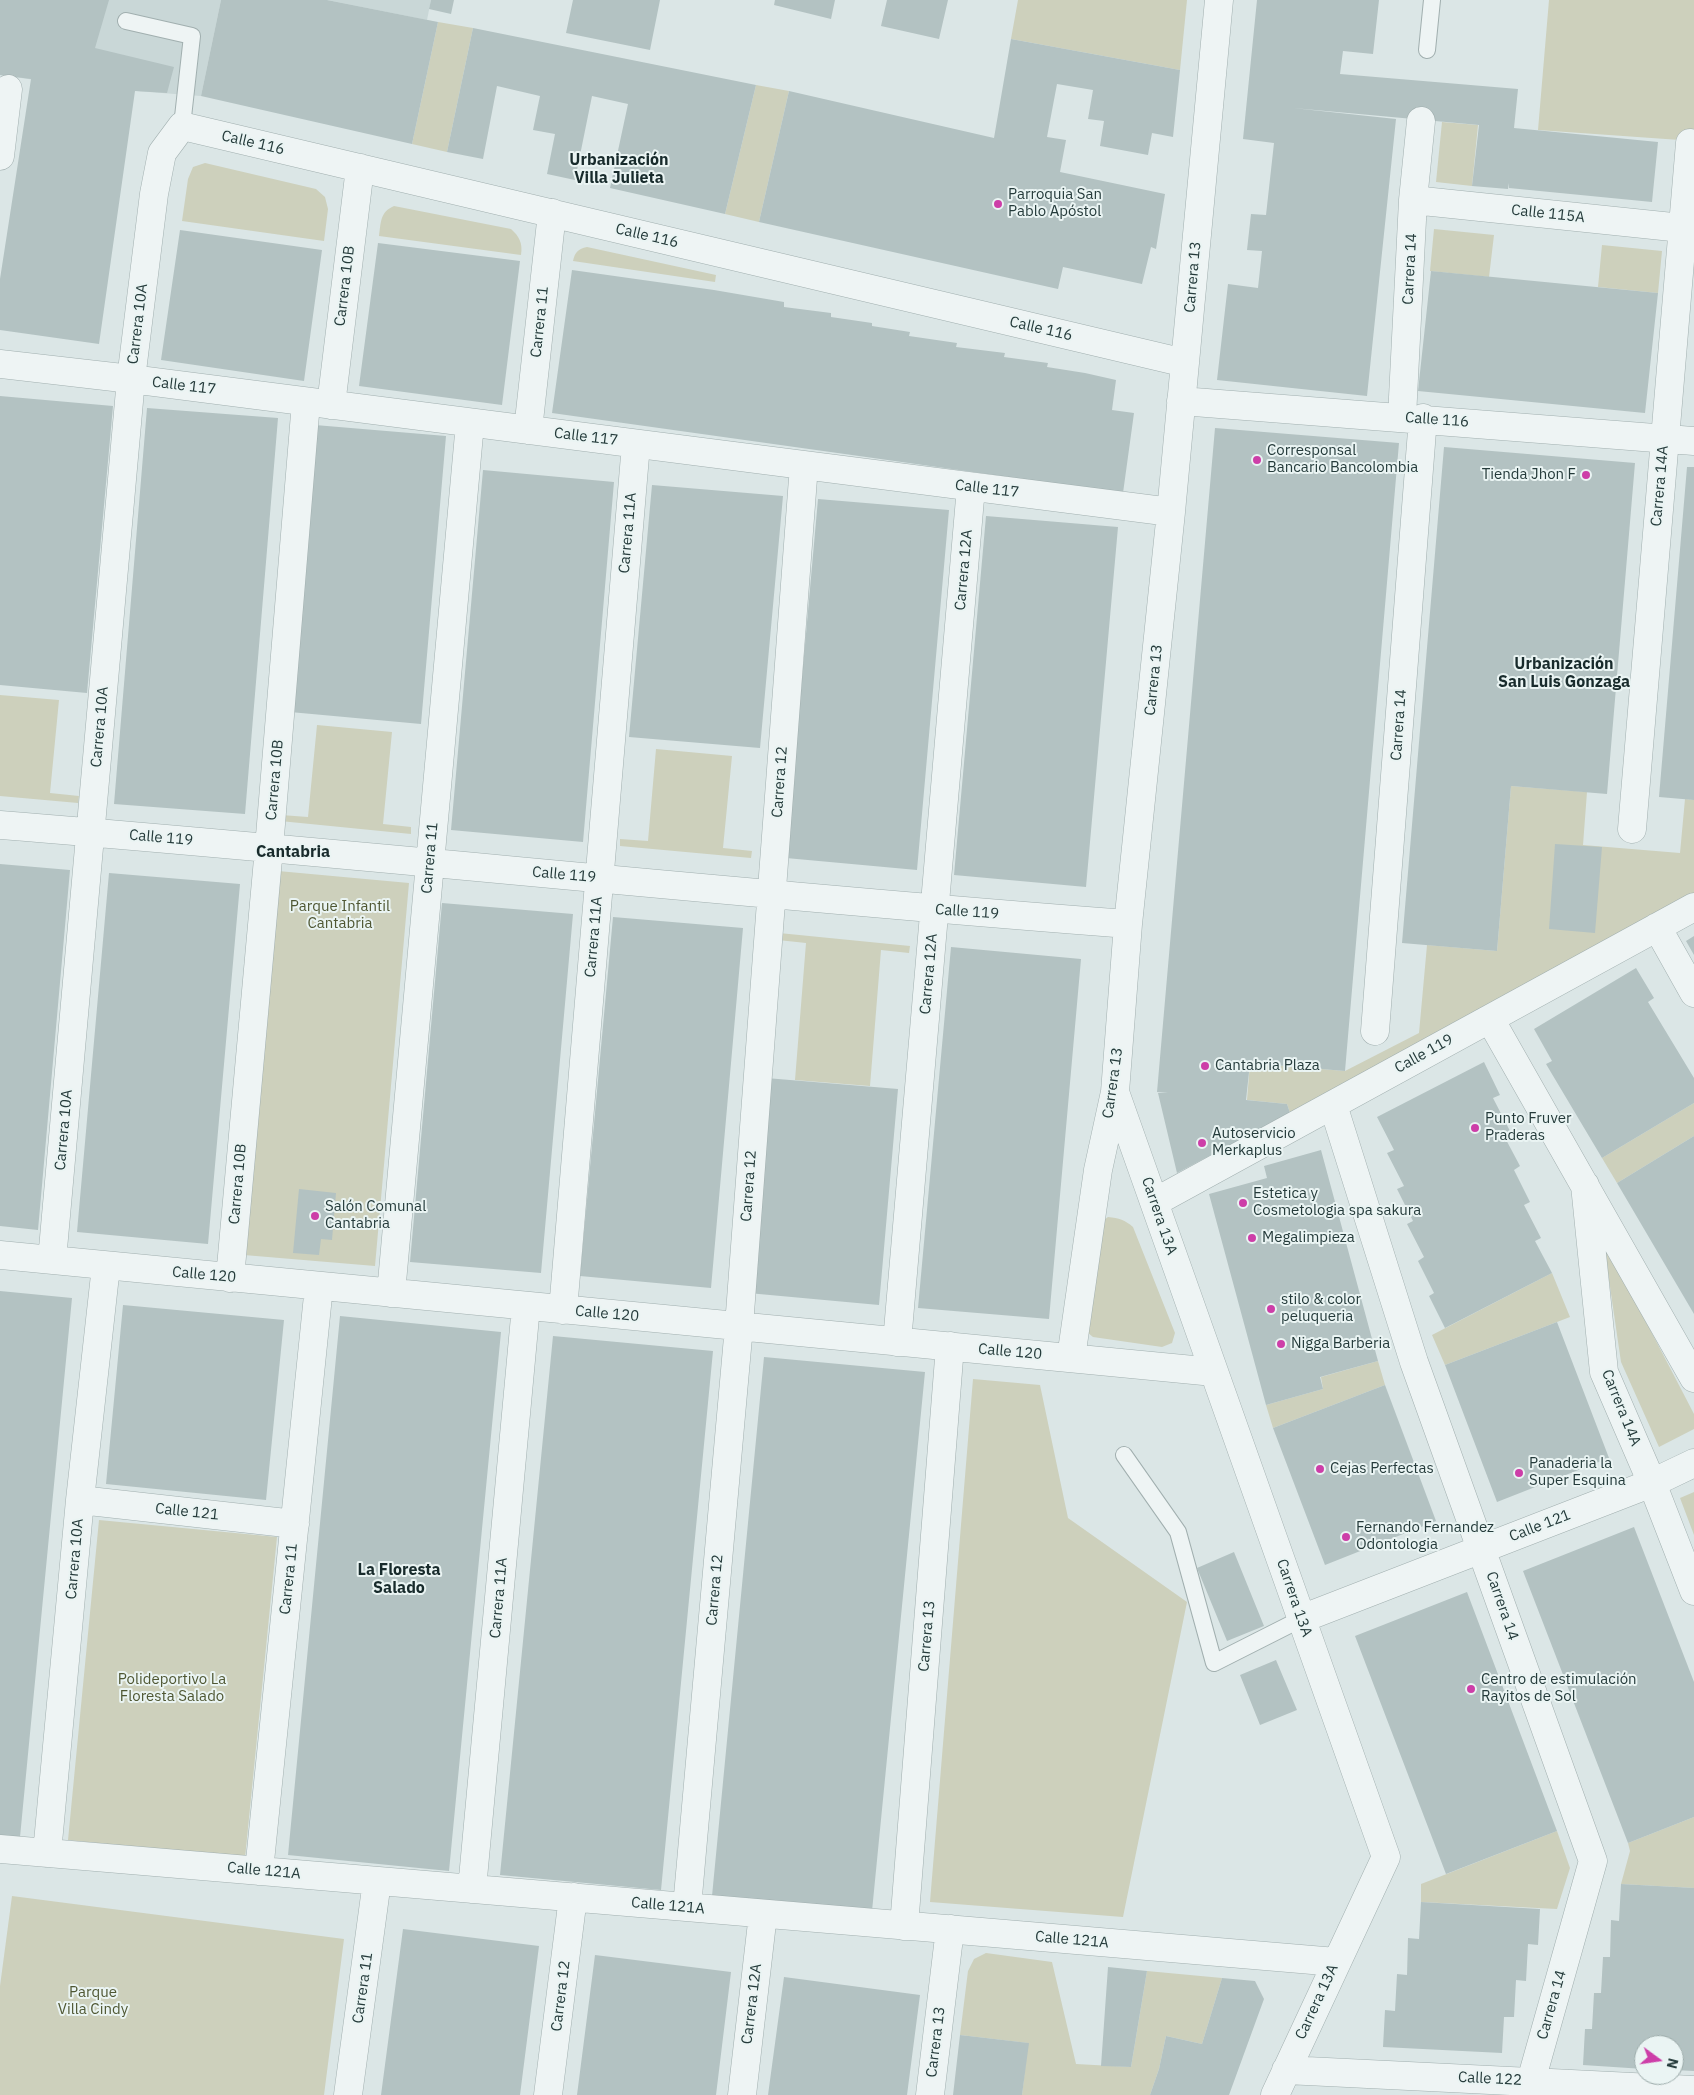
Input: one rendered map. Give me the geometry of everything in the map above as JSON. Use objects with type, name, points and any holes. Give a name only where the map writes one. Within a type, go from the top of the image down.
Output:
[{"type":"street","name":"Carrera 13","points":[[1071,1358],[1098,1170],[1115,1092],[1128,924],[1171,512],[1220,0]]},
{"type":"street","points":[[0,156],[8,89]]},
{"type":"street","name":"Carrera 14","points":[[1375,1031],[1412,418],[1413,200],[1421,121]]},
{"type":"street","name":"Calle 116","points":[[182,126],[1185,363]]},
{"type":"street","name":"Carrera 10A","points":[[52,1260],[131,379],[154,194],[162,153],[182,126]]},
{"type":"street","name":"Carrera 14A","points":[[1632,829],[1690,143]]},
{"type":"street","name":"Carrera 10B","points":[[230,1278],[269,848],[318,403],[360,168]]},
{"type":"street","name":"Calle 115A","points":[[1413,200],[1682,228]]},
{"type":"street","name":"Carrera 11","points":[[528,430],[552,214]]},
{"type":"street","name":"Calle 117","points":[[0,364],[131,379],[1171,512]]},
{"type":"street","name":"Calle 116","points":[[1181,400],[1694,441]]},
{"type":"street","name":"Carrera 11","points":[[391,1293],[470,423]]},
{"type":"street","name":"Carrera 11A","points":[[563,1310],[636,444]]},
{"type":"street","name":"Carrera 12","points":[[686,1907],[739,1326],[804,465]]},
{"type":"street","name":"Carrera 12A","points":[[898,1342],[971,486]]},
{"type":"street","name":"Calle 119","points":[[0,825],[430,862],[934,910],[1128,924]]},
{"type":"street","name":"Calle 119","points":[[1154,1202],[1694,907]]},
{"type":"street","points":[[1657,927],[1694,993]]},
{"type":"street","name":"Carrera 14A","points":[[1490,1018],[1694,1378]]},
{"type":"street","name":"Carrera 13A","points":[[1115,1092],[1386,1857],[1275,2095]]},
{"type":"street","name":"Carrera 14","points":[[1333,1105],[1414,1362],[1593,1861],[1531,2081]]},
{"type":"street","name":"Carrera 14A","points":[[1585,1186],[1604,1372],[1652,1483],[1694,1591]]},
{"type":"street","name":"Calle 120","points":[[0,1254],[106,1266],[1214,1372]]},
{"type":"street","name":"Carrera 10A","points":[[47,1853],[80,1500],[106,1266]]},
{"type":"street","name":"Carrera 11","points":[[260,1871],[294,1524],[320,1286]]},
{"type":"street","name":"Carrera 11A","points":[[472,1889],[526,1306]]},
{"type":"street","name":"Carrera 13","points":[[904,1926],[950,1346]]},
{"type":"street","name":"Calle 121","points":[[1302,1619],[1652,1483],[1694,1463]]},
{"type":"street","name":"Calle 121","points":[[80,1500],[294,1524]]},
{"type":"street","name":"Calle 121A","points":[[0,1849],[1336,1962]]},
{"type":"street","name":"Carrera 11","points":[[348,2095],[377,1881]]},
{"type":"street","name":"Carrera 12","points":[[548,2095],[573,1897]]},
{"type":"street","name":"Carrera 12A","points":[[742,2095],[763,1914]]},
{"type":"street","name":"Carrera 13","points":[[930,2095],[950,1929]]},
{"type":"street","name":"Calle 122","points":[[1286,2070],[1531,2081],[1641,2091],[1694,2090]]},
{"type":"lane","points":[[1427,50],[1432,0]]},
{"type":"lane","points":[[126,21],[192,36],[182,126]]},
{"type":"lane","points":[[1124,1455],[1178,1532],[1214,1663],[1302,1619]]},
{"type":"shaded area","points":[[0,0],[221,0],[201,96],[84,87],[0,75]]},
{"type":"shaded area","points":[[327,0],[431,0],[427,20]]},
{"type":"green space","points":[[1018,0],[1187,0],[1180,70],[1011,39]]},
{"type":"green space","points":[[1549,0],[1694,0],[1694,141],[1538,130]]},
{"type":"green space","points":[[438,22],[473,28],[447,152],[412,144]]},
{"type":"green space","points":[[756,85],[789,91],[759,222],[725,214]]},
{"type":"green space","points":[[1442,122],[1478,125],[1472,186],[1436,182]]},
{"type":"green space","points":[[205,163],[316,189],[325,197],[328,209],[324,241],[182,221],[188,179],[193,167]]},
{"type":"green space","points":[[394,206],[511,229],[520,240],[521,255],[379,236],[384,214],[389,208]]},
{"type":"green space","points":[[1434,229],[1494,235],[1489,277],[1430,271]]},
{"type":"green space","points":[[1602,245],[1662,251],[1658,293],[1598,287]]},
{"type":"green space","points":[[587,247],[716,275],[715,282],[573,261],[577,251]]},
{"type":"green space","points":[[0,695],[59,700],[50,793],[79,796],[78,803],[0,796]]},
{"type":"green space","points":[[317,725],[392,732],[383,824],[411,827],[411,834],[280,821],[281,815],[308,817]]},
{"type":"green space","points":[[656,749],[732,756],[723,848],[752,851],[751,858],[620,846],[620,839],[648,841]]},
{"type":"green space","points":[[1511,786],[1587,792],[1583,845],[1680,853],[1685,799],[1694,800],[1694,900],[1290,1113],[1287,1104],[1247,1100],[1250,1063],[1345,1071],[1419,1033],[1427,945],[1497,951]]},
{"type":"green space","name":"Parque Infantil Cantabria","points":[[278,871],[409,883],[375,1266],[244,1255]]},
{"type":"green space","points":[[779,933],[910,946],[909,953],[881,950],[870,1086],[795,1080],[806,943],[778,940]]},
{"type":"green space","points":[[1694,1103],[1694,1136],[1617,1183],[1602,1158]]},
{"type":"green space","points":[[1108,1217],[1122,1220],[1133,1227],[1175,1333],[1172,1343],[1162,1347],[1093,1337],[1088,1333],[1101,1222]]},
{"type":"green space","points":[[1603,1239],[1694,1414],[1694,1429],[1659,1447],[1621,1362]]},
{"type":"green space","points":[[1552,1273],[1570,1317],[1445,1365],[1432,1335]]},
{"type":"green space","points":[[1378,1361],[1385,1385],[1273,1428],[1266,1405],[1323,1389],[1321,1377]]},
{"type":"green space","points":[[973,1379],[1040,1385],[1068,1518],[1187,1602],[1123,1917],[930,1902]]},
{"type":"green space","points":[[1694,1492],[1694,1535],[1680,1498]]},
{"type":"green space","name":"Polideportivo La Floresta Salado","points":[[99,1520],[277,1537],[245,1858],[68,1840]]},
{"type":"green space","points":[[1694,1817],[1694,1888],[1621,1884],[1630,1851],[1628,1843]]},
{"type":"green space","points":[[1557,1831],[1570,1868],[1557,1909],[1421,1902],[1421,1884]]},
{"type":"green space","name":"Parque Villa Cindy","points":[[12,1896],[344,1939],[324,2095],[0,2095],[0,1986]]},
{"type":"green space","points":[[986,1953],[1052,1962],[1076,2064],[1131,2067],[1147,1971],[1222,1978],[1202,2044],[1166,2036],[1159,2069],[1150,2095],[1022,2095],[1028,2043],[960,2035],[968,1971],[974,1959]]},
{"type":"building","points":[[0,0],[109,0],[95,48],[174,67],[167,93],[135,91],[99,344],[0,330],[0,279],[31,79],[0,75]]},
{"type":"building","points":[[221,0],[327,0],[438,22],[412,144],[201,96]]},
{"type":"building","points":[[431,0],[454,0],[451,14],[429,9]]},
{"type":"building","points":[[573,0],[660,0],[650,50],[566,33]]},
{"type":"building","points":[[775,0],[835,0],[831,19],[774,5]]},
{"type":"building","points":[[887,0],[948,0],[939,39],[881,26]]},
{"type":"building","points":[[1257,0],[1379,0],[1373,54],[1343,51],[1340,74],[1518,89],[1514,128],[1658,142],[1652,202],[1509,188],[1509,183],[1508,189],[1472,186],[1479,125],[1293,108],[1396,119],[1367,396],[1217,380],[1228,284],[1258,288],[1262,251],[1247,250],[1251,214],[1266,215],[1274,143],[1243,139]]},
{"type":"building","points":[[473,28],[756,85],[725,214],[610,188],[628,104],[592,96],[575,180],[547,174],[555,134],[533,130],[540,96],[497,86],[483,159],[447,152]]},
{"type":"building","points":[[1011,39],[1180,70],[1173,137],[1152,133],[1148,155],[1100,146],[1104,121],[1088,119],[1093,90],[1057,84],[1047,137],[1066,140],[1060,172],[1165,194],[1156,249],[1151,247],[1142,284],[1063,267],[1058,289],[759,222],[789,91],[994,138]]},
{"type":"building","points":[[180,230],[322,250],[304,381],[161,360]]},
{"type":"building","points":[[378,243],[520,261],[502,405],[359,386]]},
{"type":"building","points":[[572,270],[784,302],[784,307],[831,313],[831,317],[872,323],[872,326],[910,332],[909,336],[957,343],[956,347],[1005,353],[1004,357],[1048,363],[1047,367],[1116,380],[1112,410],[1134,413],[1123,493],[552,413]]},
{"type":"building","points":[[1431,271],[1658,293],[1645,413],[1418,391]]},
{"type":"building","points":[[0,396],[113,406],[87,693],[0,685]]},
{"type":"building","points":[[147,408],[278,418],[245,814],[114,804]]},
{"type":"building","points":[[315,425],[446,436],[421,724],[290,712]]},
{"type":"building","points":[[1215,428],[1399,443],[1345,1071],[1250,1063],[1246,1100],[1287,1104],[1290,1113],[1177,1173],[1158,1093],[1168,1093],[1157,1092]]},
{"type":"building","points":[[1444,447],[1635,463],[1607,794],[1511,786],[1497,951],[1402,943]]},
{"type":"building","points":[[1687,467],[1694,467],[1694,800],[1659,797]]},
{"type":"building","points":[[483,470],[614,482],[583,842],[451,830]]},
{"type":"building","points":[[652,485],[783,496],[760,748],[629,737]]},
{"type":"building","points":[[818,499],[949,510],[917,870],[786,858]]},
{"type":"building","points":[[986,516],[1118,527],[1086,887],[954,875]]},
{"type":"building","points":[[1555,844],[1602,847],[1595,933],[1549,929]]},
{"type":"building","points":[[0,864],[70,870],[38,1230],[0,1226]]},
{"type":"building","points":[[109,873],[240,884],[208,1244],[77,1232]]},
{"type":"building","points":[[442,903],[573,914],[541,1273],[410,1262]]},
{"type":"building","points":[[613,917],[743,928],[711,1288],[580,1276]]},
{"type":"building","points":[[1694,936],[1694,955],[1686,941]]},
{"type":"building","points":[[951,947],[1081,959],[1049,1319],[918,1308]]},
{"type":"building","points":[[1636,968],[1654,998],[1648,1002],[1694,1078],[1694,1103],[1602,1158],[1546,1064],[1552,1061],[1534,1029]]},
{"type":"building","points":[[1484,1062],[1500,1095],[1493,1098],[1510,1131],[1503,1134],[1520,1166],[1514,1170],[1530,1202],[1524,1205],[1541,1238],[1535,1241],[1552,1273],[1445,1328],[1429,1296],[1434,1293],[1418,1261],[1424,1257],[1407,1224],[1413,1221],[1397,1189],[1404,1186],[1387,1153],[1394,1150],[1377,1117]]},
{"type":"building","points":[[766,1078],[898,1089],[879,1305],[748,1293]]},
{"type":"building","points":[[1694,1136],[1694,1314],[1617,1183]]},
{"type":"building","points":[[1321,1150],[1378,1361],[1320,1377],[1323,1389],[1266,1405],[1209,1194],[1267,1178],[1264,1166]]},
{"type":"building","name":"Salón Comunal Cantabria","points":[[299,1189],[336,1193],[332,1240],[321,1239],[319,1255],[293,1253]]},
{"type":"building","points":[[0,1291],[72,1298],[20,1837],[0,1835]]},
{"type":"building","points":[[123,1305],[284,1320],[266,1500],[106,1484]]},
{"type":"building","points":[[340,1316],[501,1332],[449,1871],[288,1855]]},
{"type":"building","points":[[1557,1322],[1609,1458],[1497,1502],[1445,1365]]},
{"type":"building","points":[[553,1336],[713,1351],[661,1890],[500,1875]]},
{"type":"building","points":[[764,1357],[925,1372],[872,1911],[712,1896]]},
{"type":"building","points":[[1385,1385],[1436,1521],[1325,1565],[1273,1428]]},
{"type":"building","points":[[1634,1527],[1694,1682],[1694,1817],[1628,1843],[1523,1571]]},
{"type":"building","points":[[1234,1552],[1264,1626],[1227,1641],[1197,1568]]},
{"type":"building","points":[[1467,1592],[1557,1831],[1446,1874],[1355,1636]]},
{"type":"building","points":[[1276,1660],[1297,1710],[1260,1725],[1240,1675]]},
{"type":"building","points":[[1621,1884],[1694,1888],[1694,2071],[1684,2070],[1684,2035],[1634,2035],[1634,2068],[1583,2065],[1585,2029],[1592,2029],[1594,1993],[1601,1993],[1603,1957],[1610,1957],[1611,1920],[1619,1921]]},
{"type":"building","points":[[1421,1902],[1540,1909],[1538,1945],[1528,1944],[1526,1981],[1516,1980],[1514,2017],[1504,2017],[1502,2053],[1383,2047],[1385,2010],[1395,2011],[1397,1974],[1407,1975],[1408,1938],[1419,1939]]},
{"type":"building","points":[[403,1929],[539,1946],[520,2095],[381,2095]]},
{"type":"building","points":[[595,1955],[731,1972],[716,2095],[577,2095]]},
{"type":"building","points":[[1108,1967],[1147,1971],[1131,2067],[1101,2066]]},
{"type":"building","points":[[784,1977],[920,1995],[907,2095],[768,2095]]},
{"type":"building","points":[[1222,1978],[1255,1981],[1264,1999],[1229,2095],[1150,2095],[1159,2069],[1166,2036],[1202,2044]]},
{"type":"building","points":[[960,2035],[1029,2043],[1022,2095],[953,2095]]},
{"type":"place","name":"Parroquia San Pablo Apóstol","points":[[998,204]]},
{"type":"place","name":"Corresponsal Bancario Bancolombia","points":[[1257,460]]},
{"type":"place","name":"Tienda Jhon F","points":[[1586,475]]},
{"type":"place","name":"Cantabria Plaza","points":[[1205,1066]]},
{"type":"place","name":"Punto Fruver Praderas","points":[[1475,1128]]},
{"type":"place","name":"Autoservicio Merkaplus","points":[[1202,1143]]},
{"type":"place","name":"Estetica y Cosmetologia spa sakura","points":[[1243,1203]]},
{"type":"place","name":"Salón Comunal Cantabria","points":[[315,1216]]},
{"type":"place","name":"Megalimpieza","points":[[1252,1238]]},
{"type":"place","name":"stilo & color peluqueria","points":[[1271,1309]]},
{"type":"place","name":"Nigga Barberia","points":[[1281,1344]]},
{"type":"place","name":"Cejas Perfectas","points":[[1320,1469]]},
{"type":"place","name":"Panaderia la Super Esquina","points":[[1519,1473]]},
{"type":"place","name":"Fernando Fernandez Odontologia","points":[[1346,1537]]},
{"type":"place","name":"Centro de estimulación Rayitos de Sol","points":[[1471,1689]]},
{"type":"district","name":"Urbanización Villa Julieta","points":[[619,169]]},
{"type":"district","name":"Urbanización San Luis Gonzaga","points":[[1564,673]]},
{"type":"district","name":"Cantabria","points":[[293,852]]},
{"type":"district","name":"La Floresta Salado","points":[[399,1579]]}]
